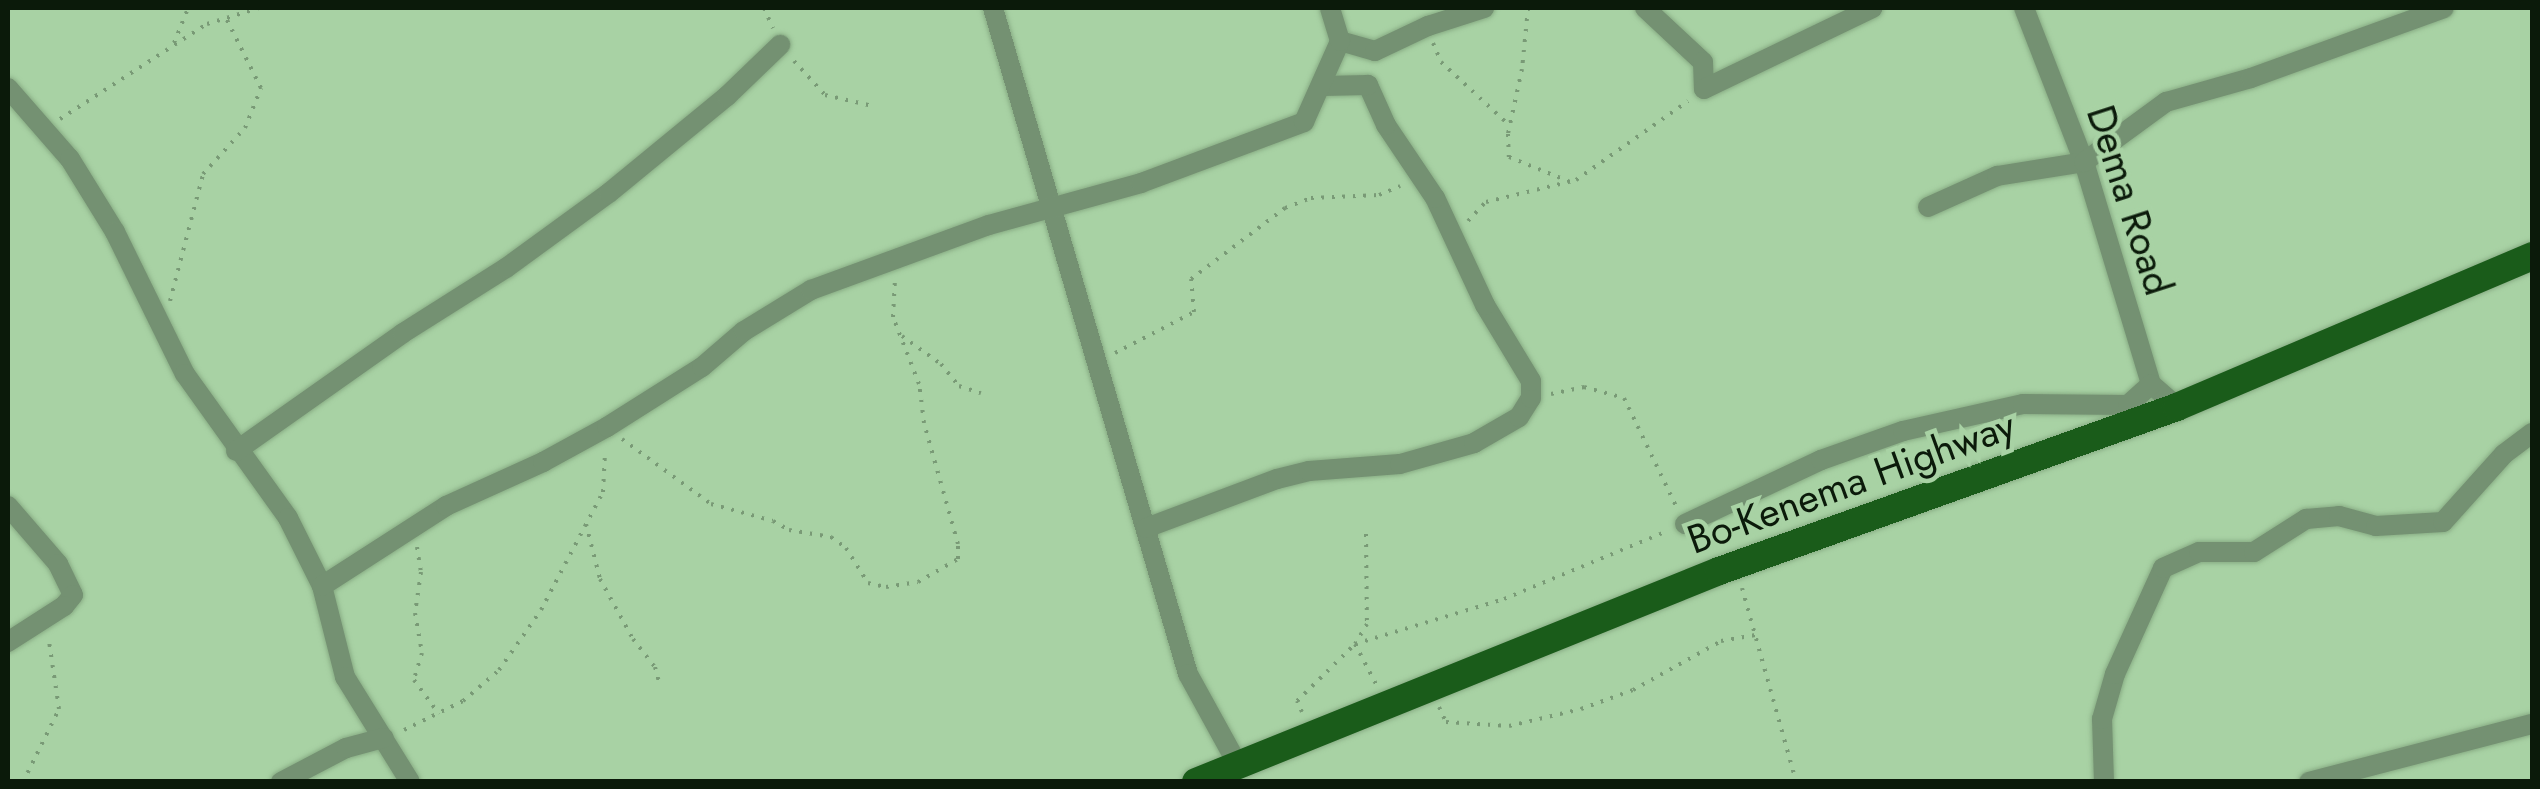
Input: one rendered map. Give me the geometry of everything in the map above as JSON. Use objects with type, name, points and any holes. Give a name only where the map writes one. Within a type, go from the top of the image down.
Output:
[{"type":"highway","name":"Bo-Kenema Highway","points":[[1196,782],[1736,564],[2177,407],[2532,256]]},
{"type":"street","points":[[993,8],[1188,674],[1238,765]]},
{"type":"street","points":[[322,586],[446,506],[543,462],[606,427],[702,367],[744,331],[811,290],[989,225],[1141,183],[1304,122],[1340,41],[1330,8]]},
{"type":"street","points":[[1340,41],[1376,51],[1428,26],[1484,8]]},
{"type":"street","points":[[1644,8],[1704,62],[1704,89],[1872,8]]},
{"type":"street","name":"Dema Road","points":[[2024,8],[2084,162],[2150,384]]},
{"type":"street","points":[[1928,207],[1997,176],[2084,162],[2166,102],[2252,78],[2444,8]]},
{"type":"street","points":[[236,451],[403,333],[506,268],[608,193],[727,96],[780,46]]},
{"type":"street","points":[[1146,528],[1277,478],[1309,471],[1400,464],[1474,443],[1518,417],[1532,398],[1531,381],[1509,349],[1454,236],[1421,176],[1386,125],[1368,85],[1376,51]]},
{"type":"street","points":[[1323,86],[1368,85]]},
{"type":"street","points":[[8,88],[42,132],[70,158],[115,232],[161,328],[236,451],[288,518],[322,586],[345,677],[410,782]]},
{"type":"street","points":[[1685,524],[1821,460],[1903,431],[2023,404],[2128,406],[2150,384],[2177,407]]},
{"type":"street","points":[[2104,782],[2102,719],[2115,674],[2162,568],[2199,552],[2254,552],[2306,519],[2338,516],[2376,526],[2443,522],[2504,454],[2532,433]]},
{"type":"street","points":[[8,506],[69,583],[73,595],[64,606],[8,642]]},
{"type":"street","points":[[2309,782],[2532,724]]},
{"type":"street","points":[[281,782],[346,748],[384,738]]},
{"type":"path","points":[[174,44],[188,8]]},
{"type":"path","points":[[42,132],[174,44],[226,18],[260,8]]},
{"type":"path","points":[[764,8],[780,46],[826,95],[873,106]]},
{"type":"path","points":[[1528,8],[1509,157],[1569,182]]},
{"type":"path","points":[[161,328],[179,277],[203,174],[245,128],[261,88],[226,18]]},
{"type":"path","points":[[1428,26],[1441,62],[1510,126]]},
{"type":"path","points":[[1454,236],[1486,202],[1569,182],[1612,157],[1704,89]]},
{"type":"path","points":[[1098,362],[1194,312],[1191,279],[1285,208],[1311,198],[1379,195],[1421,176]]},
{"type":"path","points":[[606,427],[711,504],[772,520],[789,530],[831,537],[846,548],[868,583],[886,587],[918,582],[958,558],[958,544],[924,422],[919,384],[893,317],[896,260]]},
{"type":"path","points":[[902,336],[940,364],[959,386],[981,393]]},
{"type":"path","points":[[1355,644],[1504,600],[1685,524],[1624,398],[1584,387],[1532,398]]},
{"type":"path","points":[[384,738],[464,701],[499,670],[541,610],[603,492],[606,427]]},
{"type":"path","points":[[586,524],[600,579],[633,638],[656,667],[659,682]]},
{"type":"path","points":[[413,527],[422,572],[415,613],[422,653],[414,680],[439,714]]},
{"type":"path","points":[[1315,736],[1296,701],[1355,644],[1366,624],[1366,534]]},
{"type":"path","points":[[1736,564],[1796,782]]},
{"type":"path","points":[[23,782],[60,709],[45,616]]},
{"type":"path","points":[[1432,688],[1446,722],[1509,726],[1581,710],[1633,690],[1721,641],[1755,635]]},
{"type":"path","points":[[1355,644],[1388,706]]}]
